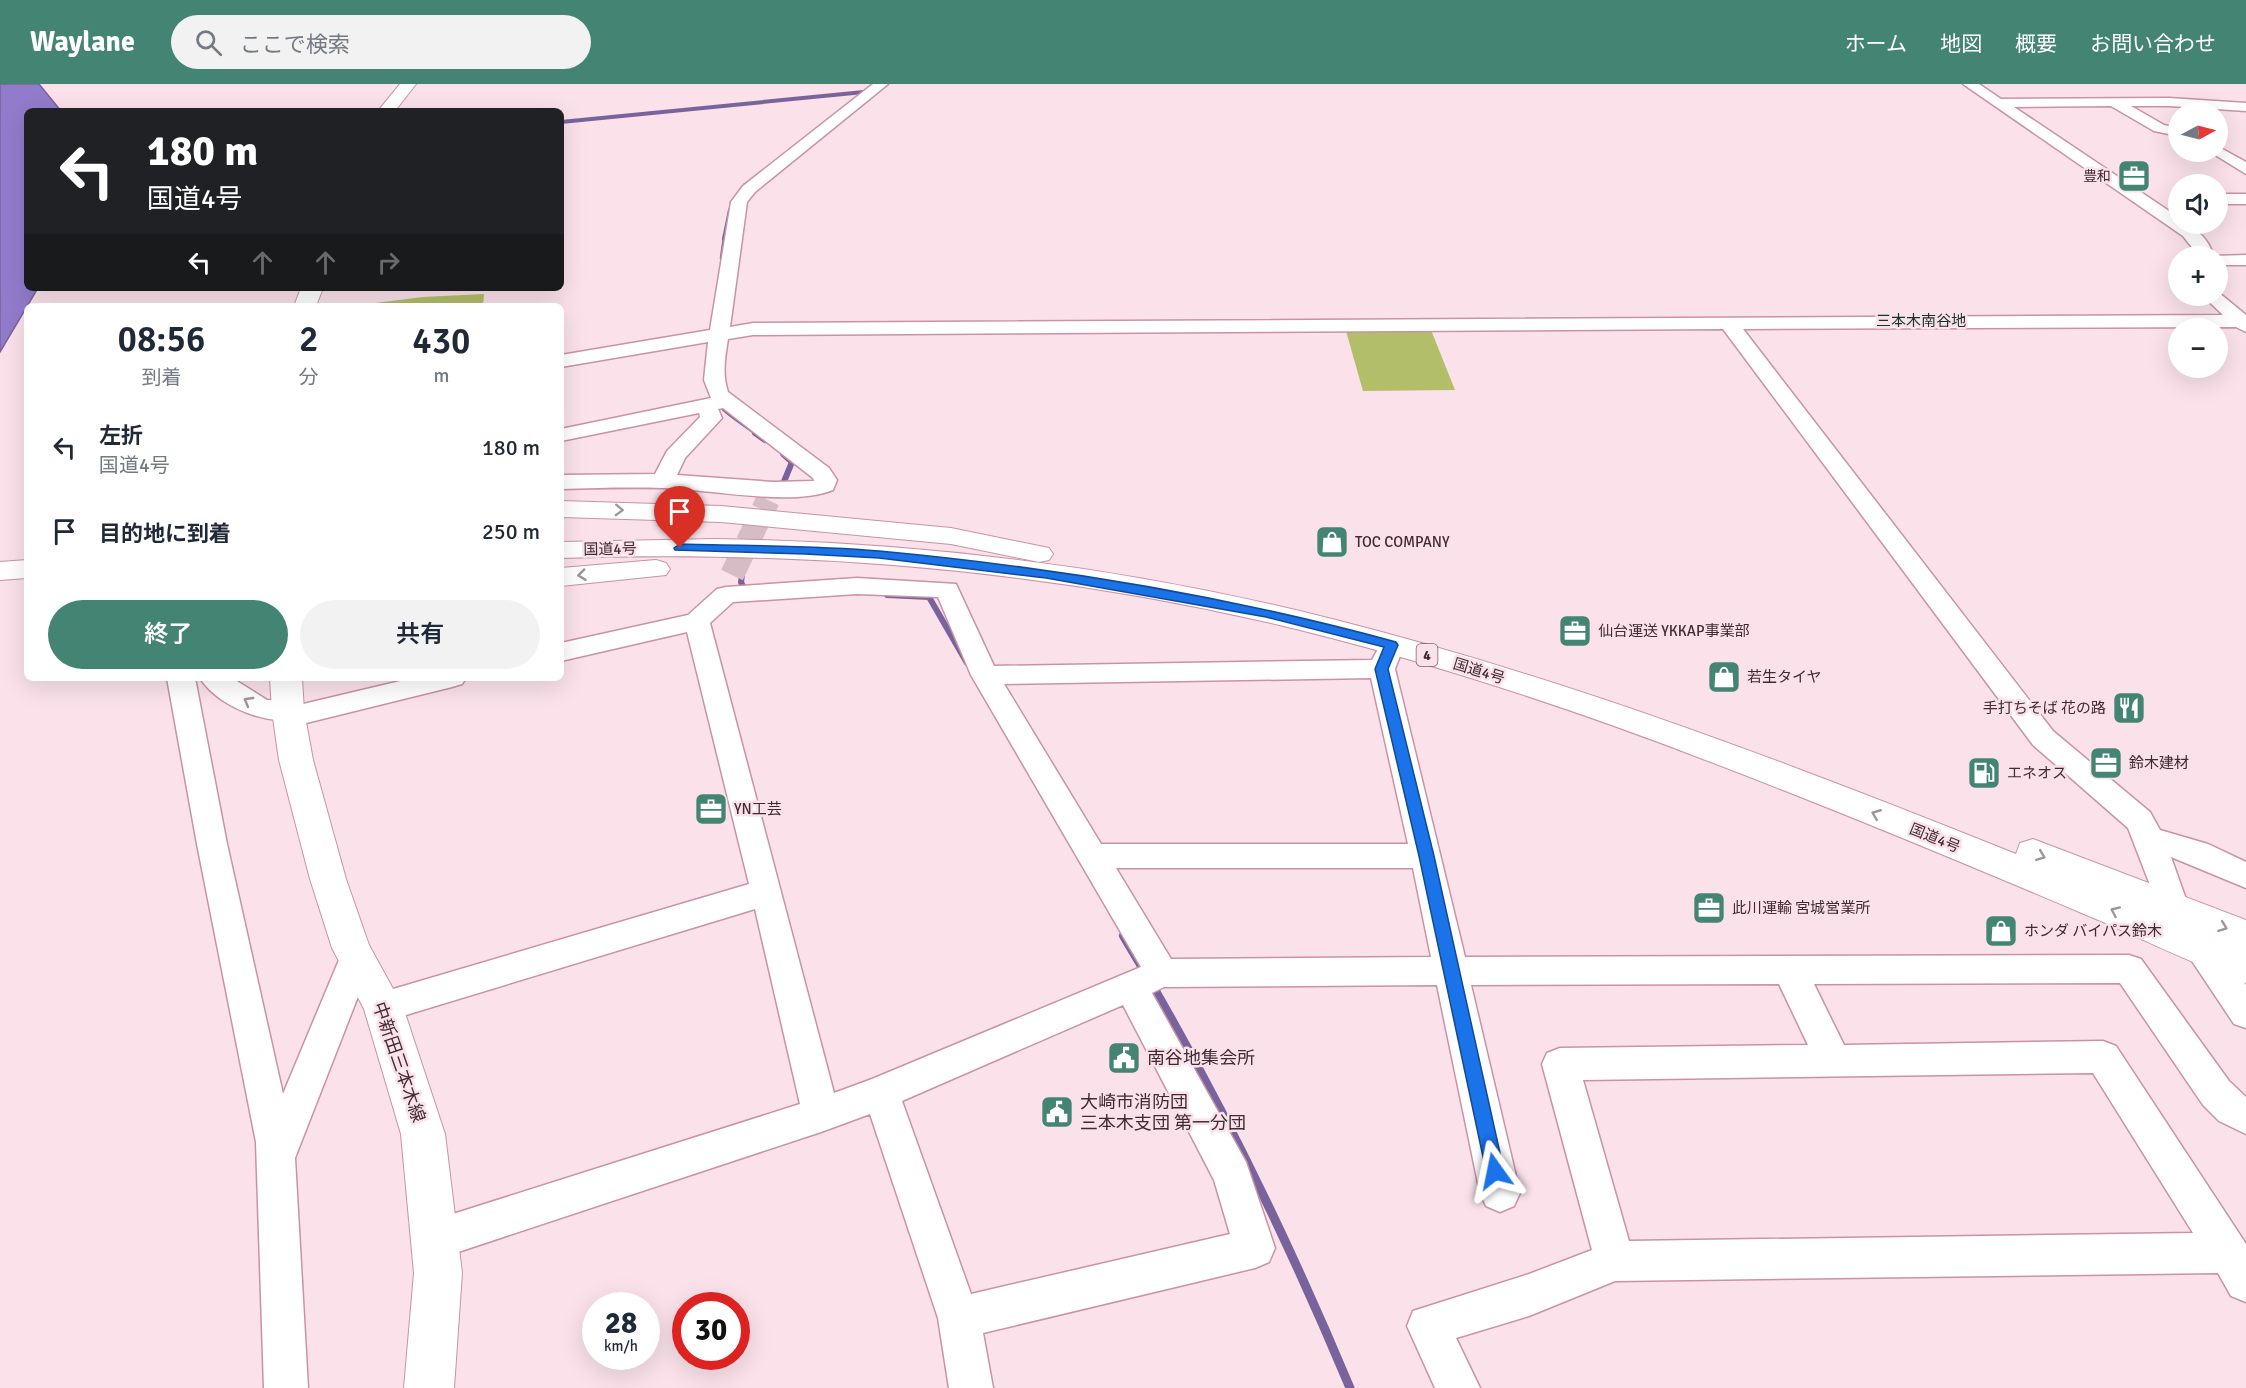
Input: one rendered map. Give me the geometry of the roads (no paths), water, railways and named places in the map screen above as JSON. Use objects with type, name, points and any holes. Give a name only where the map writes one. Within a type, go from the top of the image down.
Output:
[{"type":"main road","points":[[388,108],[408,84]]},
{"type":"main road","points":[[564,509],[721,514],[939,535],[1080,563]]},
{"type":"main road","name":"国道4号","points":[[564,530],[681,528],[816,532],[948,544],[1201,581],[1356,617],[1550,676],[1760,746],[2246,936]]},
{"type":"main road","name":"国道4号","points":[[564,550],[727,548],[879,555],[1046,575],[1266,613],[1386,657],[1591,706],[1752,765],[2096,902],[2246,967]]},
{"type":"main road","points":[[564,578],[699,565],[976,566]]},
{"type":"main road","points":[[0,571],[24,569]]},
{"type":"main road","points":[[0,590],[24,588]]},
{"type":"main road","name":"中新田三本木線","points":[[288,702],[296,760],[328,879],[356,958],[383,1007],[423,1134],[438,1274],[429,1388]]},
{"type":"street","points":[[663,481],[675,456],[711,418],[717,404],[714,380],[714,334],[736,211],[744,194],[881,84]]},
{"type":"street","points":[[1970,84],[2189,232],[2200,246]]},
{"type":"street","points":[[2093,90],[2159,128],[2168,130]]},
{"type":"street","points":[[1998,103],[2169,102],[2246,106]]},
{"type":"street","points":[[2228,157],[2246,169]]},
{"type":"street","points":[[2140,199],[2168,199]]},
{"type":"street","points":[[2228,199],[2246,199]]},
{"type":"street","points":[[2228,260],[2246,260]]},
{"type":"street","points":[[2224,306],[2244,323]]},
{"type":"street","points":[[564,360],[753,329],[2244,323]]},
{"type":"street","points":[[1729,324],[2043,738],[2139,820],[2149,838],[2173,907],[2246,1012]]},
{"type":"street","points":[[564,434],[717,404],[800,456],[826,480],[825,485],[815,489],[771,495],[663,481],[564,482]]},
{"type":"street","points":[[564,651],[697,621],[729,585],[857,586],[947,590],[985,675],[1094,856],[1232,1175],[1255,1248],[959,1318]]},
{"type":"street","points":[[697,621],[767,892],[820,1115]]},
{"type":"street","points":[[985,675],[1386,657],[1426,856],[1500,1193]]},
{"type":"street","points":[[182,681],[212,843],[275,1142],[286,1388]]},
{"type":"street","points":[[218,681],[261,709],[288,702],[432,681]]},
{"type":"street","points":[[2149,838],[2197,853],[2246,876]]},
{"type":"street","points":[[1094,856],[1426,856]]},
{"type":"street","points":[[383,1007],[767,892]]},
{"type":"street","points":[[276,1157],[356,958]]},
{"type":"street","points":[[1789,969],[1834,1060]]},
{"type":"street","points":[[434,1240],[820,1115],[881,1093],[1146,980],[1451,971],[2128,969],[2216,1093],[2246,1117]]},
{"type":"street","points":[[1615,1261],[1560,1064],[2103,1057],[2237,1267]]},
{"type":"street","points":[[881,1093],[959,1318],[971,1388]]},
{"type":"street","points":[[1458,1388],[1428,1326],[1529,1295],[1615,1261],[2237,1267]]},
{"type":"waterway","points":[[564,122],[864,92]]},
{"type":"waterway","points":[[724,239],[730,210],[745,185]]},
{"type":"waterway","points":[[722,258],[725,237]]},
{"type":"waterway","points":[[706,379],[713,397],[719,404],[757,434]]},
{"type":"waterway","points":[[755,433],[765,440]]},
{"type":"waterway","points":[[783,454],[792,462],[783,484]]},
{"type":"waterway","points":[[742,575],[741,582],[744,589]]},
{"type":"waterway","points":[[887,595],[929,597],[967,663]]},
{"type":"waterway","points":[[1123,936],[1145,973]]},
{"type":"waterway","points":[[1152,985],[1157,993]]},
{"type":"waterway","points":[[1156,992],[1235,1138],[1306,1287],[1350,1388]]},
{"type":"tunnel","points":[[732,575],[768,500]]},
{"type":"place","name":"豊和","points":[[2134,176]]},
{"type":"place","name":"TOC COMPANY","points":[[1332,542]]},
{"type":"place","name":"仙台運送 YKKAP事業部","points":[[1575,631]]},
{"type":"place","name":"若生タイヤ","points":[[1724,677]]},
{"type":"place","name":"手打ちそば 花の路","points":[[2129,708]]},
{"type":"place","name":"鈴木建材","points":[[2106,763]]},
{"type":"place","name":"エネオス","points":[[1984,773]]},
{"type":"place","name":"YN工芸","points":[[711,809]]},
{"type":"place","name":"此川運輸 宮城営業所","points":[[1709,908]]},
{"type":"place","name":"ホンダ バイパス鈴木","points":[[2001,931]]},
{"type":"place","name":"南谷地集会所","points":[[1124,1058]]},
{"type":"place","name":"大崎市消防団 三本木支団 第一分団","points":[[1057,1112]]},
{"type":"district","name":"三本木南谷地","points":[[1921,321]]}]
